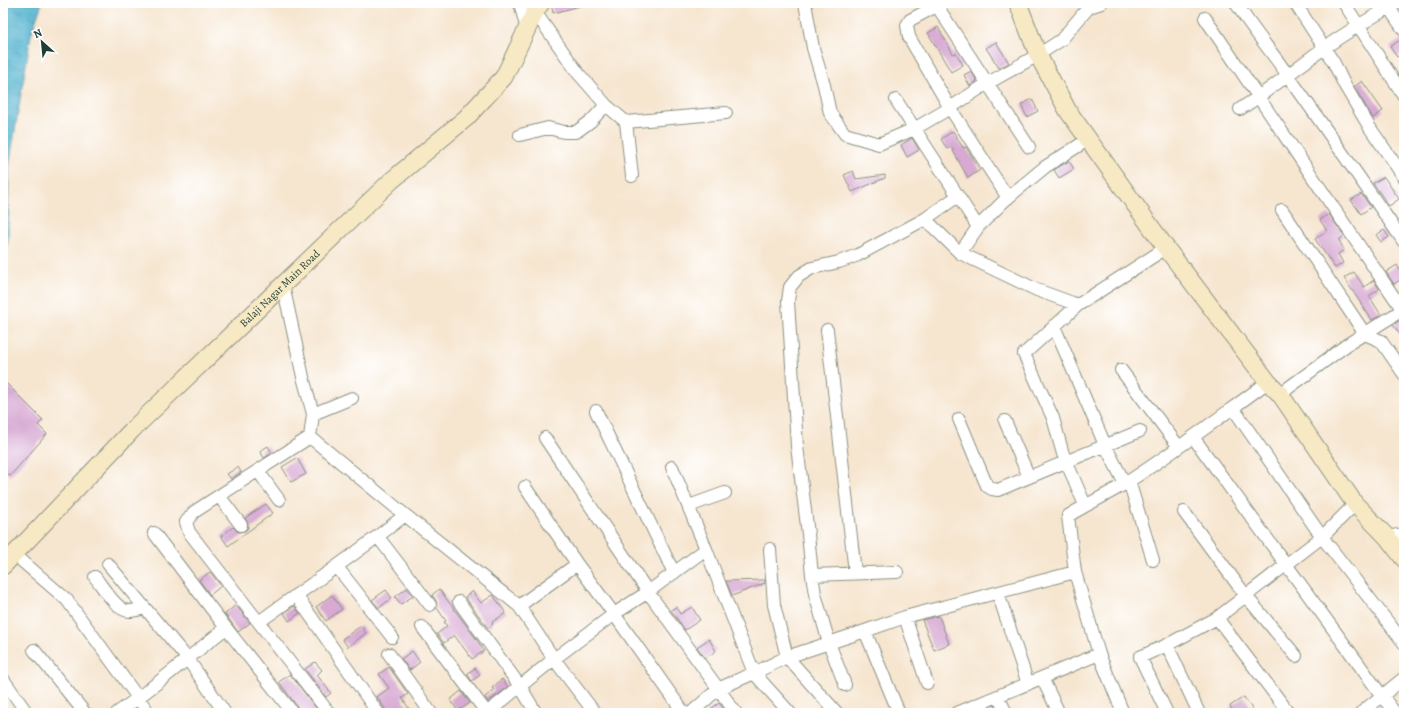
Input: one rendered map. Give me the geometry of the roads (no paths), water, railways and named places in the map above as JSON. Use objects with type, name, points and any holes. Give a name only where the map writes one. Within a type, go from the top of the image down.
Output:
[{"type":"street","points":[[520,3],[526,30]]},
{"type":"street","points":[[805,3],[813,48],[824,85],[830,113],[845,134],[879,144],[914,129],[988,83],[1038,55],[1061,40],[1089,7],[1101,3]]},
{"type":"street","points":[[1018,3],[1038,55],[1068,111],[1166,248],[1268,382],[1280,394],[1355,504],[1387,537],[1404,559]]},
{"type":"street","points":[[1236,3],[1245,18],[1288,75],[1404,242]]},
{"type":"street","points":[[1295,3],[1334,63],[1344,84],[1370,128],[1404,177]]},
{"type":"street","points":[[1344,3],[1404,96]]},
{"type":"street","points":[[1008,198],[950,108],[909,37],[907,25],[910,20],[938,4],[1029,146]]},
{"type":"street","points":[[1240,109],[1259,97],[1324,48],[1393,5],[1404,30]]},
{"type":"street","points":[[538,8],[578,72],[606,105],[626,122],[632,176]]},
{"type":"street","name":"Balaji Nagar Main Road","points":[[9,560],[133,428],[391,181],[466,118],[504,77],[538,8]]},
{"type":"street","points":[[1205,18],[1404,310],[1348,344],[1280,394]]},
{"type":"street","points":[[896,100],[978,227]]},
{"type":"street","points":[[520,135],[548,128],[564,132],[576,132],[591,121],[606,105]]},
{"type":"street","points":[[626,122],[726,113]]},
{"type":"street","points":[[960,253],[978,227],[1008,198],[1045,167],[1089,139]]},
{"type":"street","points":[[845,685],[828,643],[815,594],[812,575],[797,446],[788,301],[790,287],[799,276],[812,268],[839,262],[858,255],[925,219],[958,196]]},
{"type":"street","points":[[1282,210],[1365,334],[1381,341],[1404,374]]},
{"type":"street","points":[[925,219],[960,253],[1037,290],[1078,305]]},
{"type":"street","points":[[1085,505],[1063,454],[1053,418],[1024,354],[1078,305],[1166,248]]},
{"type":"street","points":[[283,285],[303,377],[313,414],[310,437],[194,512],[186,522],[189,532],[329,713]]},
{"type":"street","points":[[1054,326],[1106,445],[1127,482],[1154,560]]},
{"type":"street","points":[[827,330],[855,572]]},
{"type":"street","points":[[1122,370],[1178,448]]},
{"type":"street","points":[[1123,713],[1099,654],[1075,572],[1068,516],[1127,482],[1178,448],[1268,382]]},
{"type":"street","points":[[313,414],[352,398]]},
{"type":"street","points":[[1233,408],[1322,537],[1404,643]]},
{"type":"street","points":[[596,411],[674,573]]},
{"type":"street","points":[[959,419],[987,486],[998,490],[1140,431]]},
{"type":"street","points":[[1005,420],[1029,477]]},
{"type":"street","points":[[310,437],[519,606],[554,659],[595,713]]},
{"type":"street","points":[[1193,437],[1395,713]]},
{"type":"street","points":[[545,438],[648,592],[736,713]]},
{"type":"street","points":[[672,467],[689,506],[754,673],[790,713]]},
{"type":"street","points":[[258,471],[279,500]]},
{"type":"street","points":[[525,488],[576,564],[614,614],[684,713]]},
{"type":"street","points":[[689,506],[725,493]]},
{"type":"street","points":[[219,496],[241,525]]},
{"type":"street","points":[[1167,713],[1140,658],[1217,618],[1322,537],[1355,504]]},
{"type":"street","points":[[1184,512],[1246,596],[1296,656]]},
{"type":"street","points":[[259,622],[378,537],[405,515]]},
{"type":"street","points":[[154,533],[293,713]]},
{"type":"street","points":[[1387,537],[1404,534]]},
{"type":"street","points":[[378,537],[430,606]]},
{"type":"street","points":[[422,627],[487,713],[554,659],[614,614],[648,592],[706,549]]},
{"type":"street","points":[[770,549],[774,605],[787,657],[837,713]]},
{"type":"street","points":[[9,560],[67,600],[149,713]]},
{"type":"street","points":[[108,564],[187,658],[225,713]]},
{"type":"street","points":[[519,606],[576,564]]},
{"type":"street","points":[[337,567],[392,637]]},
{"type":"street","points":[[812,575],[855,572],[897,572]]},
{"type":"street","points":[[691,713],[718,689],[787,657],[905,617],[1075,572]]},
{"type":"street","points":[[94,577],[116,604],[122,609],[128,611],[145,608]]},
{"type":"street","points":[[998,592],[1028,684]]},
{"type":"street","points":[[296,595],[378,713]]},
{"type":"street","points":[[459,602],[520,686],[536,713]]},
{"type":"street","points":[[905,617],[927,683]]},
{"type":"street","points":[[1217,618],[1289,713]]},
{"type":"street","points":[[117,713],[139,698],[226,628]]},
{"type":"street","points":[[865,631],[899,713]]},
{"type":"street","points":[[1167,645],[1199,713]]},
{"type":"street","points":[[34,650],[84,713]]},
{"type":"street","points":[[389,654],[432,713]]},
{"type":"street","points":[[957,713],[1099,654]]},
{"type":"street","points":[[1042,678],[1059,713]]},
{"type":"street","points":[[1361,713],[1404,678]]},
{"type":"street","points":[[3,679],[27,713]]},
{"type":"street","points":[[998,696],[1006,713]]},
{"type":"water","points":[[3,3],[42,3],[31,35],[9,166],[8,240],[3,267]]}]
